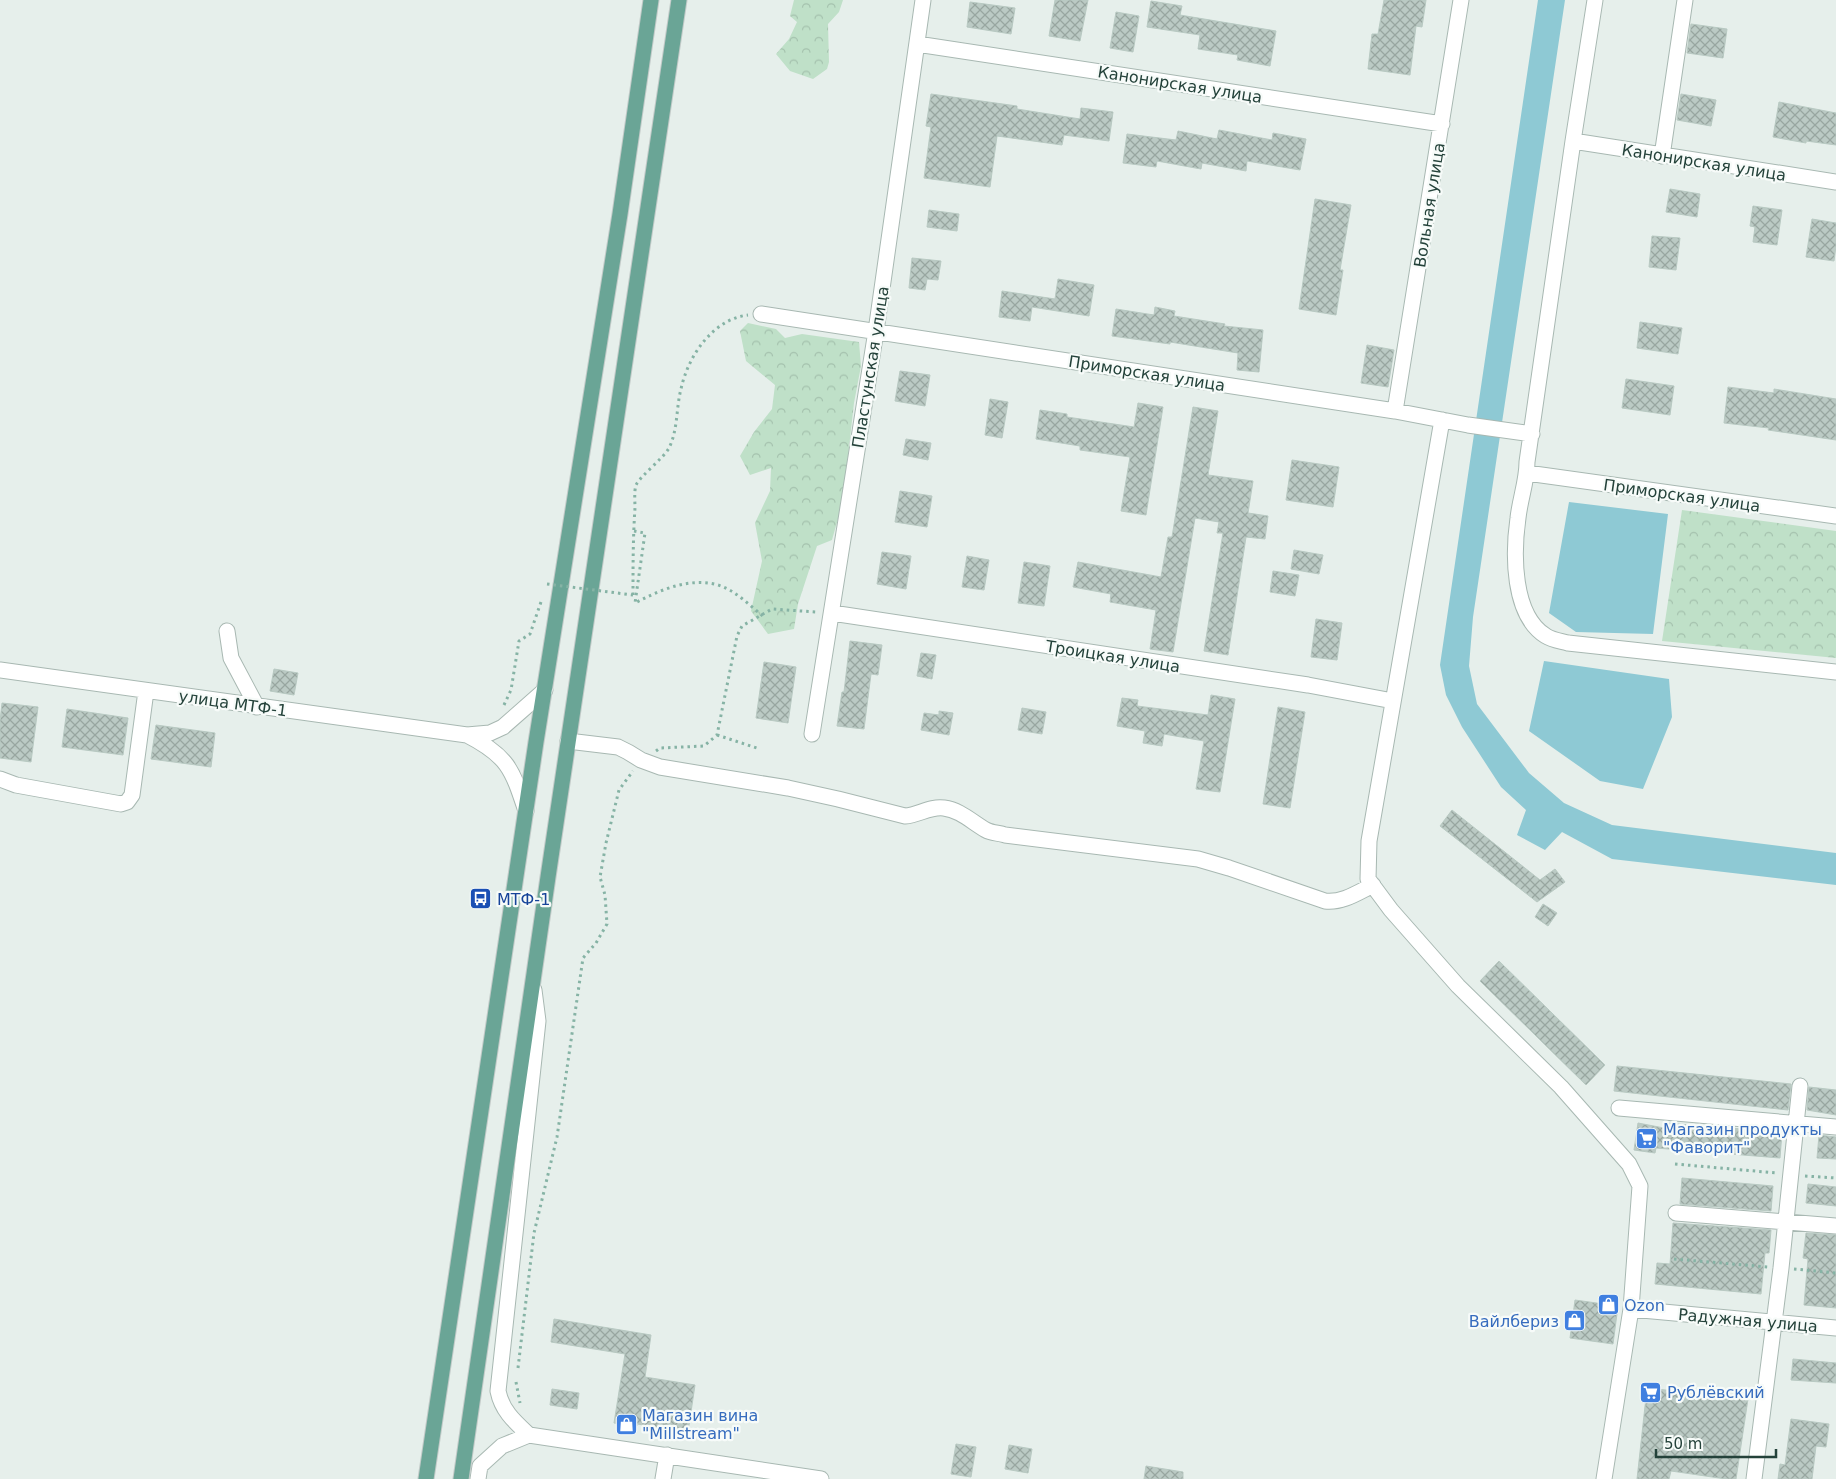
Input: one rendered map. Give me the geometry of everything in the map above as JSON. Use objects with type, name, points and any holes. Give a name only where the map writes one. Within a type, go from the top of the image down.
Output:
[{"type":"main road","points":[[426,1479],[544,690],[620,214],[651,0]]},
{"type":"main road","points":[[461,1479],[568,741],[679,0]]},
{"type":"street","name":"Пластунская улица","points":[[812,734],[876,332],[923,0]]},
{"type":"street","name":"Вольная улица","points":[[1395,411],[1461,0]]},
{"type":"street","points":[[1595,0],[1527,462],[1527,474],[1518,518],[1515,557],[1518,589],[1530,621],[1546,636],[1568,643],[1836,672]]},
{"type":"street","points":[[1662,156],[1685,0]]},
{"type":"street","name":"Канонирская улица","points":[[917,44],[1442,124]]},
{"type":"street","name":"Канонирская улица","points":[[1573,142],[1836,182]]},
{"type":"street","name":"Приморская улица","points":[[761,314],[1395,411],[1468,425],[1532,434]]},
{"type":"street","points":[[1442,420],[1369,841],[1368,878],[1391,910],[1458,986],[1561,1087],[1629,1164],[1640,1186],[1631,1309],[1604,1479]]},
{"type":"street","name":"Приморская улица","points":[[1527,474],[1836,516]]},
{"type":"street","name":"Троицкая улица","points":[[832,614],[1298,683],[1393,701]]},
{"type":"street","points":[[228,631],[231,658],[257,707]]},
{"type":"street","name":"улица МТФ-1","points":[[0,670],[467,735],[490,733],[503,728],[528,707],[544,690]]},
{"type":"street","points":[[0,779],[16,785],[121,804],[127,802],[132,795],[146,691]]},
{"type":"street","name":"улица МТФ-1","points":[[467,735],[486,745],[502,758],[516,779],[526,811]]},
{"type":"street","points":[[568,741],[618,747],[641,760],[660,767],[805,791],[905,816],[914,816],[933,808],[944,808],[958,812],[987,831],[1005,835],[1198,859],[1325,901],[1343,900],[1373,885]]},
{"type":"street","points":[[529,1435],[512,1420],[502,1407],[498,1391],[538,1021],[533,984]]},
{"type":"street","points":[[1754,1479],[1781,1268],[1800,1086]]},
{"type":"street","points":[[1619,1108],[1836,1126]]},
{"type":"street","points":[[1676,1213],[1836,1226]]},
{"type":"street","name":"Радужная улица","points":[[1631,1309],[1836,1328]]},
{"type":"street","points":[[478,1479],[480,1466],[502,1446],[529,1435],[821,1479]]},
{"type":"street","points":[[663,1479],[667,1455]]},
{"type":"path","points":[[504,706],[511,690],[519,642],[530,634],[547,584],[634,595],[636,485],[668,448],[676,421],[681,388],[690,364],[701,344],[715,328],[737,316],[761,314]]},
{"type":"path","points":[[634,531],[645,533],[635,602],[674,586],[693,583],[717,585],[734,593],[763,616]]},
{"type":"path","points":[[522,1410],[516,1385],[534,1233],[557,1137],[583,958],[596,943],[607,924],[605,895],[600,877],[619,790],[641,760],[660,748],[704,746],[717,735],[737,636],[742,626],[763,616],[772,609],[832,614]]},
{"type":"path","points":[[717,735],[760,749]]},
{"type":"path","points":[[1675,1164],[1836,1178]]},
{"type":"path","points":[[1674,1259],[1836,1273]]},
{"type":"green space","points":[[794,0],[843,0],[839,12],[828,24],[829,62],[827,69],[813,79],[790,71],[776,54],[789,39],[797,22],[790,16]]},
{"type":"green space","points":[[748,323],[776,329],[785,338],[802,334],[859,342],[861,366],[854,403],[843,501],[832,540],[817,546],[798,604],[794,629],[768,634],[751,611],[762,561],[755,523],[770,491],[771,468],[750,475],[740,456],[754,432],[772,409],[775,385],[746,361],[740,331]]},
{"type":"green space","points":[[1682,510],[1836,531],[1836,658],[1662,641]]},
{"type":"water","points":[[1538,0],[1565,0],[1473,617],[1469,666],[1477,704],[1529,773],[1564,803],[1612,825],[1836,853],[1836,885],[1612,859],[1562,832],[1545,850],[1517,835],[1526,810],[1501,787],[1462,727],[1446,695],[1440,665]]},
{"type":"water","points":[[1569,502],[1668,514],[1653,634],[1576,632],[1549,613]]},
{"type":"water","points":[[1544,661],[1669,679],[1672,717],[1643,789],[1600,781],[1529,731]]},
{"type":"building","points":[[1055,0],[1088,0],[1080,41],[1049,36]]},
{"type":"building","points":[[1384,0],[1426,0],[1422,27],[1416,26],[1410,75],[1368,69],[1372,34],[1378,34]]},
{"type":"building","points":[[1151,1],[1182,6],[1180,15],[1276,31],[1270,66],[1237,60],[1238,55],[1198,49],[1200,35],[1147,27]]},
{"type":"building","points":[[970,2],[1015,8],[1011,34],[967,27]]},
{"type":"building","points":[[1116,12],[1139,16],[1133,52],[1110,48]]},
{"type":"building","points":[[1691,24],[1727,29],[1723,58],[1687,53]]},
{"type":"building","points":[[931,94],[1017,106],[1017,109],[1080,119],[1081,108],[1113,112],[1109,141],[1064,135],[1062,145],[997,136],[990,187],[924,178],[931,127],[926,126]]},
{"type":"building","points":[[1681,94],[1716,100],[1711,126],[1677,120]]},
{"type":"building","points":[[1779,102],[1836,113],[1836,145],[1806,141],[1806,143],[1773,137]]},
{"type":"building","points":[[1219,130],[1272,140],[1273,133],[1306,139],[1300,170],[1247,161],[1246,171],[1202,163],[1201,169],[1157,161],[1156,167],[1123,163],[1127,134],[1176,140],[1178,131],[1217,139]]},
{"type":"building","points":[[1670,189],[1700,194],[1697,217],[1666,212]]},
{"type":"building","points":[[1315,199],[1351,205],[1340,270],[1343,270],[1336,315],[1299,309]]},
{"type":"building","points":[[1753,206],[1782,210],[1777,245],[1753,242],[1755,227],[1750,226]]},
{"type":"building","points":[[929,210],[959,214],[957,231],[927,227]]},
{"type":"building","points":[[1812,219],[1836,223],[1834,261],[1806,257]]},
{"type":"building","points":[[1652,236],[1680,238],[1676,270],[1649,267]]},
{"type":"building","points":[[912,258],[941,261],[938,280],[927,279],[925,290],[909,288]]},
{"type":"building","points":[[1058,279],[1094,285],[1089,316],[1032,307],[1030,321],[999,317],[1002,291],[1055,299]]},
{"type":"building","points":[[1155,307],[1175,311],[1174,316],[1225,324],[1224,326],[1263,330],[1259,372],[1237,370],[1238,353],[1170,342],[1170,344],[1112,336],[1116,309],[1154,315]]},
{"type":"building","points":[[1640,322],[1682,328],[1678,354],[1637,348]]},
{"type":"building","points":[[1367,345],[1394,350],[1388,387],[1361,383]]},
{"type":"building","points":[[900,371],[930,375],[925,406],[895,401]]},
{"type":"building","points":[[1626,379],[1674,386],[1670,415],[1622,408]]},
{"type":"building","points":[[1728,387],[1774,393],[1774,389],[1836,399],[1836,440],[1768,430],[1769,428],[1724,423]]},
{"type":"building","points":[[990,399],[1008,402],[1002,438],[985,435]]},
{"type":"building","points":[[1138,403],[1163,407],[1146,515],[1121,511],[1130,457],[1080,450],[1080,446],[1036,439],[1040,410],[1067,414],[1067,417],[1134,427]]},
{"type":"building","points":[[1193,407],[1218,411],[1208,475],[1253,481],[1248,513],[1268,516],[1265,539],[1246,537],[1228,655],[1204,651],[1223,533],[1217,533],[1219,522],[1195,518],[1173,652],[1150,649],[1156,610],[1110,602],[1111,594],[1073,587],[1078,562],[1161,577],[1168,537],[1172,537]]},
{"type":"building","points":[[906,439],[931,443],[928,460],[903,455]]},
{"type":"building","points":[[1292,460],[1339,467],[1333,507],[1286,500]]},
{"type":"building","points":[[900,491],[932,496],[927,527],[895,522]]},
{"type":"building","points":[[1294,550],[1323,555],[1319,574],[1291,569]]},
{"type":"building","points":[[882,552],[911,556],[906,589],[877,584]]},
{"type":"building","points":[[967,556],[989,560],[984,590],[962,587]]},
{"type":"building","points":[[1024,562],[1050,566],[1044,606],[1018,603]]},
{"type":"building","points":[[1273,571],[1299,575],[1295,596],[1270,592]]},
{"type":"building","points":[[1316,619],[1342,623],[1337,660],[1311,657]]},
{"type":"building","points":[[850,641],[882,645],[878,675],[871,674],[864,729],[837,726],[842,692],[844,692]]},
{"type":"building","points":[[921,653],[936,655],[932,679],[917,676]]},
{"type":"building","points":[[764,662],[796,667],[788,723],[756,718]]},
{"type":"building","points":[[274,669],[298,673],[294,695],[270,691]]},
{"type":"building","points":[[1211,695],[1235,699],[1220,792],[1196,789],[1204,741],[1164,734],[1162,746],[1143,743],[1145,731],[1117,726],[1122,698],[1138,700],[1137,706],[1208,715]]},
{"type":"building","points":[[2,703],[38,707],[31,762],[0,758]]},
{"type":"building","points":[[1278,707],[1305,712],[1290,808],[1263,804]]},
{"type":"building","points":[[1022,708],[1046,712],[1042,734],[1018,730]]},
{"type":"building","points":[[67,709],[128,718],[123,755],[62,747]]},
{"type":"building","points":[[939,711],[953,713],[949,735],[921,730],[924,713],[939,715]]},
{"type":"building","points":[[156,725],[215,733],[211,767],[151,759]]},
{"type":"building","points":[[1452,810],[1540,880],[1555,869],[1565,882],[1537,902],[1440,826]]},
{"type":"building","points":[[1543,904],[1557,913],[1548,926],[1535,917]]},
{"type":"building","points":[[1499,961],[1605,1065],[1586,1085],[1480,981]]},
{"type":"building","points":[[1617,1066],[1791,1084],[1788,1110],[1614,1091]]},
{"type":"building","points":[[1809,1087],[1836,1090],[1836,1115],[1807,1110]]},
{"type":"building","points":[[1638,1123],[1664,1128],[1665,1123],[1782,1132],[1780,1158],[1656,1148],[1655,1153],[1634,1150]]},
{"type":"building","points":[[1819,1135],[1836,1137],[1836,1159],[1817,1158]]},
{"type":"building","points":[[1682,1178],[1773,1186],[1771,1211],[1680,1204]]},
{"type":"building","points":[[1808,1184],[1836,1187],[1836,1206],[1806,1203]]},
{"type":"building","points":[[1673,1223],[1771,1230],[1769,1253],[1765,1253],[1761,1294],[1655,1284],[1657,1263],[1670,1264]]},
{"type":"building","points":[[1806,1233],[1836,1235],[1836,1308],[1804,1305],[1808,1259],[1803,1258]]},
{"type":"building","points":[[1575,1300],[1618,1306],[1613,1344],[1570,1338]]},
{"type":"building","points":[[554,1319],[651,1335],[645,1377],[695,1385],[688,1432],[637,1424],[637,1426],[614,1423],[625,1354],[551,1342]]},
{"type":"building","points":[[1793,1359],[1836,1363],[1836,1383],[1791,1380]]},
{"type":"building","points":[[1647,1388],[1748,1399],[1736,1479],[1671,1471],[1669,1479],[1637,1479]]},
{"type":"building","points":[[552,1389],[579,1393],[577,1409],[550,1405]]},
{"type":"building","points":[[1791,1419],[1829,1424],[1826,1447],[1816,1446],[1812,1479],[1778,1479],[1780,1464],[1785,1465]]},
{"type":"building","points":[[956,1444],[976,1447],[971,1477],[951,1474]]},
{"type":"building","points":[[1009,1445],[1032,1449],[1028,1473],[1005,1469]]},
{"type":"building","points":[[1146,1466],[1183,1472],[1183,1479],[1144,1479]]},
{"type":"place","name":"МТФ-1","points":[[481,899]]},
{"type":"place","name":"Магазин продукты \"Фаворит\"","points":[[1647,1138]]},
{"type":"place","name":"Ozon","points":[[1608,1305]]},
{"type":"place","name":"Вайлбериз","points":[[1575,1321]]},
{"type":"place","name":"Рублёвский","points":[[1651,1392]]},
{"type":"place","name":"Магазин вина \"Millstream\"","points":[[626,1424]]}]
